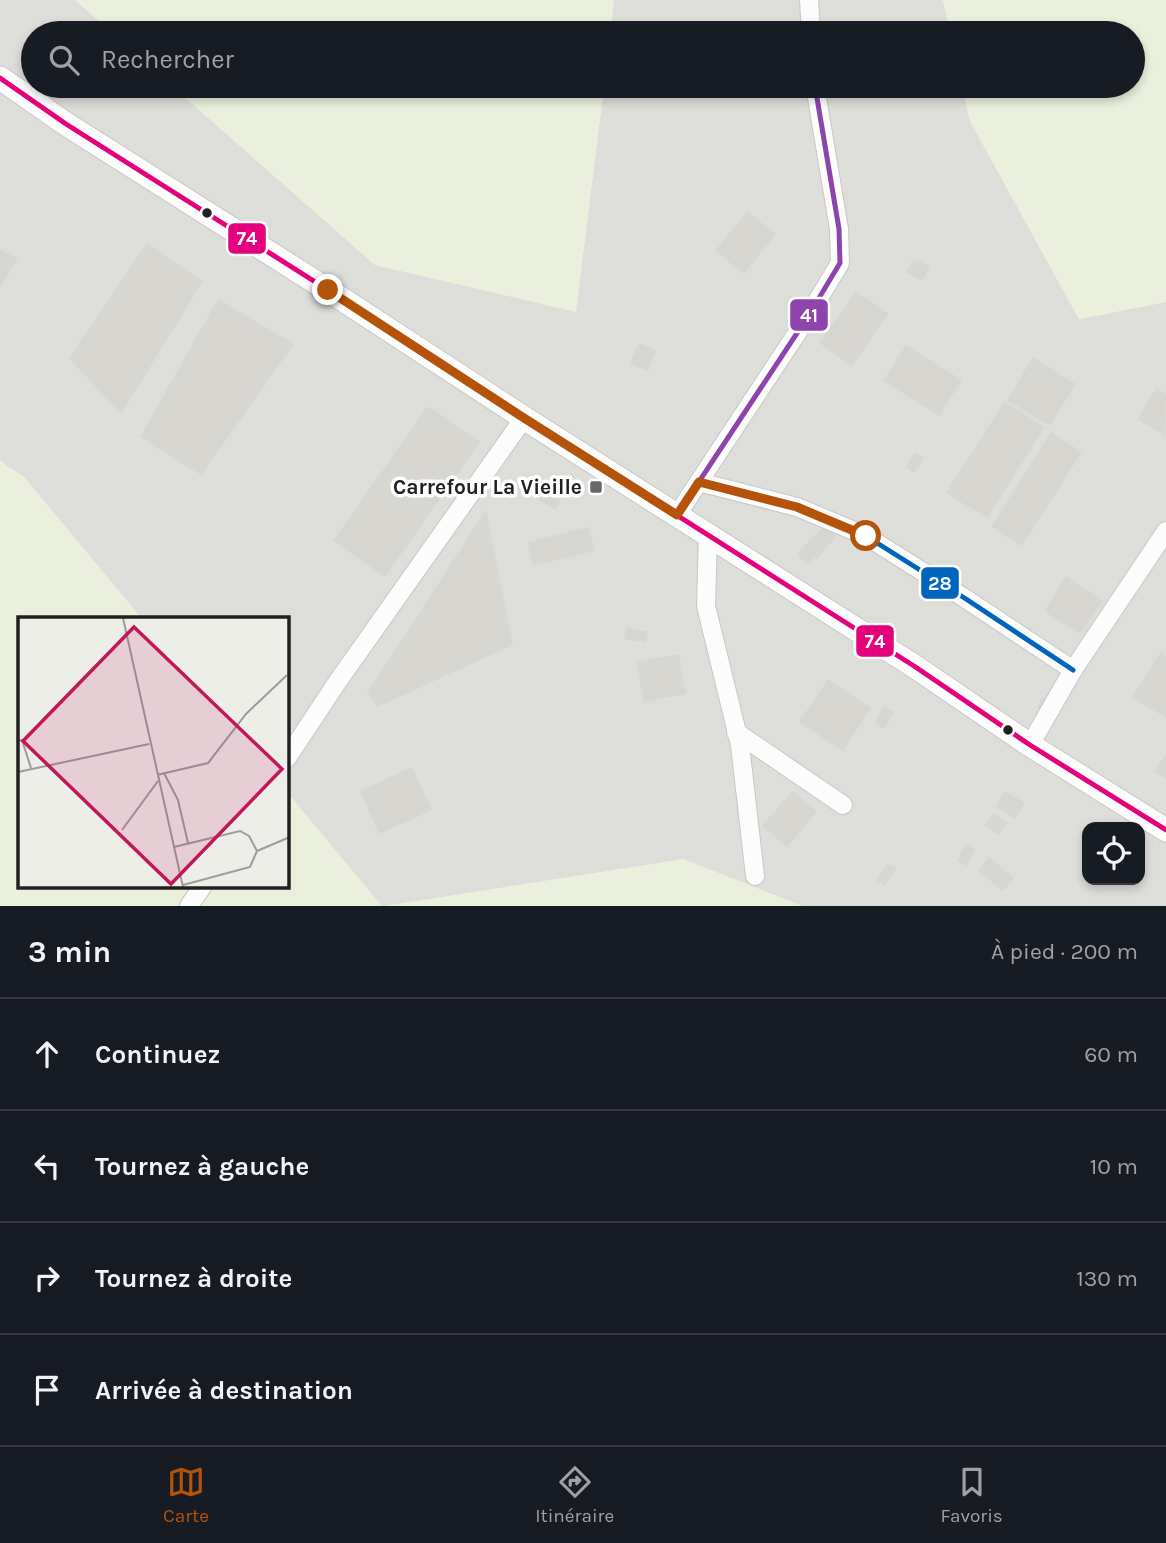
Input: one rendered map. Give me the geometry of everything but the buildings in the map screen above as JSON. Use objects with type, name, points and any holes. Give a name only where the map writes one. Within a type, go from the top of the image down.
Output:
[{"type":"street","points":[[809,0],[810,21]]},
{"type":"street","points":[[0,78],[21,93]]},
{"type":"street","points":[[29,98],[914,666],[1030,745],[1166,830]]},
{"type":"street","points":[[677,515],[807,318],[840,262],[839,229],[817,98]]},
{"type":"street","points":[[289,755],[338,681],[524,418]]},
{"type":"street","points":[[699,482],[797,507],[866,536],[966,598],[1073,670]]},
{"type":"street","points":[[1030,745],[1073,670],[1166,531]]},
{"type":"street","points":[[708,535],[706,606],[740,745],[755,876]]},
{"type":"street","points":[[736,732],[843,805]]},
{"type":"street","points":[[189,906],[201,888]]},
{"type":"shaded area","points":[[0,0],[75,0],[99,21],[21,21],[21,98],[186,98],[375,265],[576,311],[603,98],[965,98],[970,121],[1079,319],[1166,302],[1166,906],[802,906],[683,859],[592,906],[0,906],[18,888],[289,888],[289,617],[140,617],[24,477],[0,461]]},
{"type":"shaded area","points":[[614,0],[943,0],[947,21],[611,21]]},
{"type":"green space","points":[[75,0],[614,0],[611,21],[99,21]]},
{"type":"green space","points":[[943,0],[1166,0],[1166,302],[1079,319],[970,121],[965,98],[1145,98],[1145,21],[947,21]]},
{"type":"green space","points":[[186,98],[603,98],[576,312],[375,265]]},
{"type":"green space","points":[[0,461],[24,477],[140,617],[18,617],[18,888],[289,888],[289,794],[382,906],[0,906]]},
{"type":"green space","points":[[683,859],[802,906],[384,906]]},
{"type":"transit line","name":"74","points":[[0,78],[21,93]]},
{"type":"transit line","name":"74","points":[[29,98],[914,666],[1030,745],[1166,830]]},
{"type":"transit line","name":"41","points":[[677,515],[807,318],[840,263],[839,229],[817,98]]},
{"type":"transit line","name":"28","points":[[699,482],[797,507],[866,536],[1073,670]]},
{"type":"place","name":"Carrefour La Vieille","points":[[596,487]]},
{"type":"route","points":[[328,290],[677,515],[699,482],[797,507],[866,536]]}]
